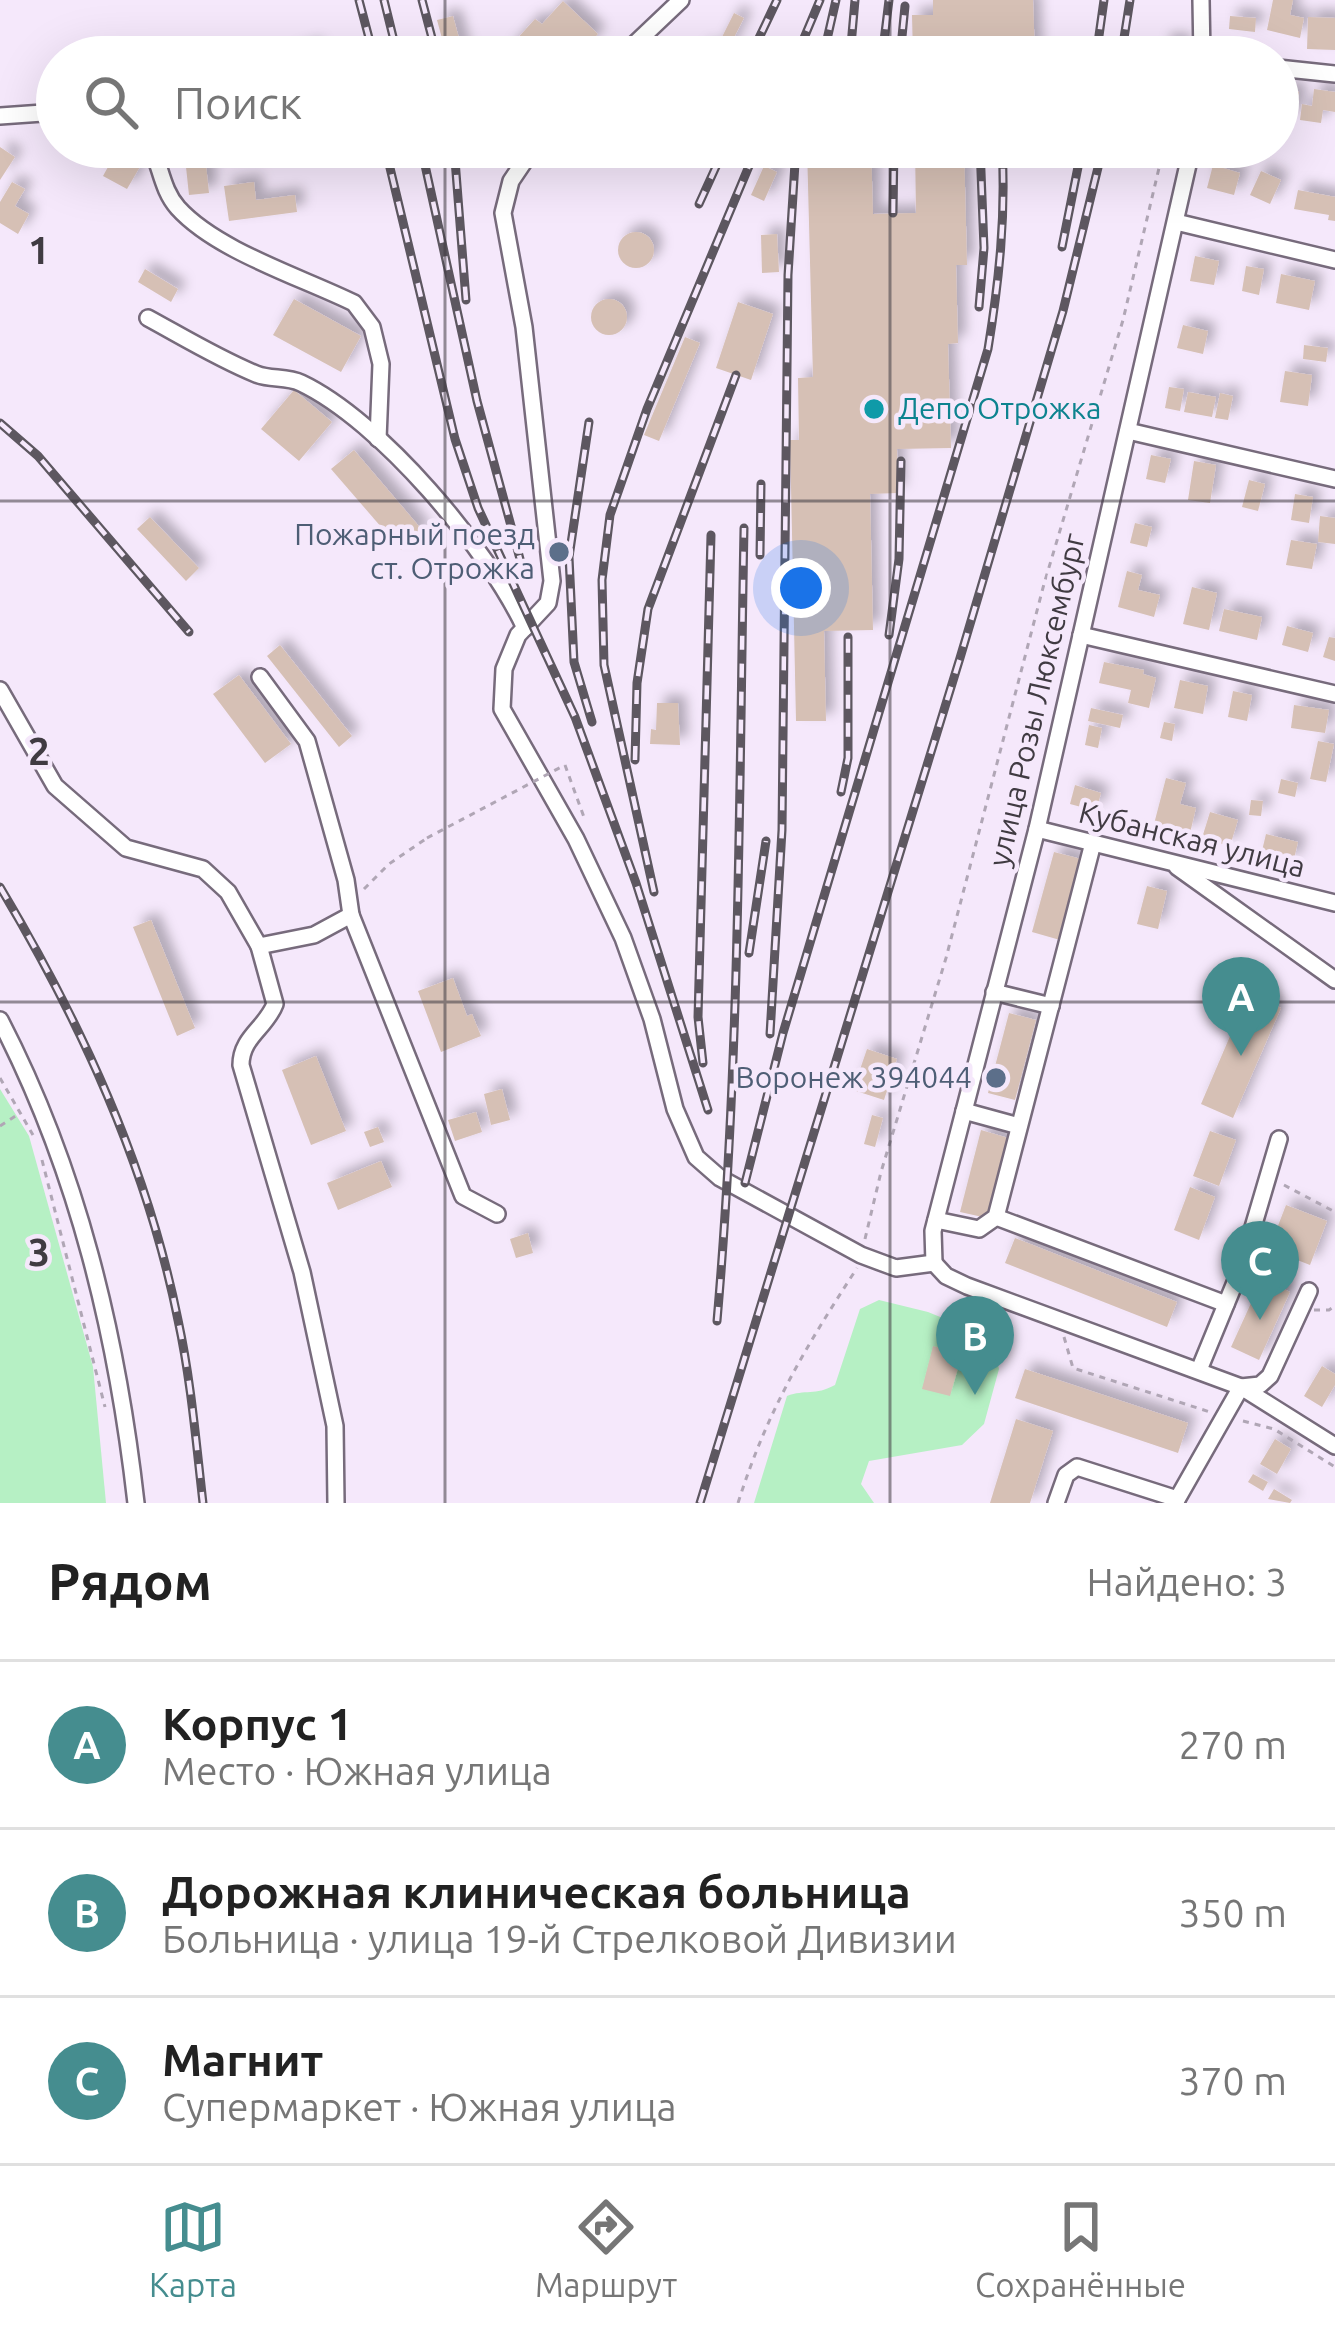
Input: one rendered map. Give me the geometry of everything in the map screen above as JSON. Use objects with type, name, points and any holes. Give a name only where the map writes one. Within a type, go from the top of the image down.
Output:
[{"type":"street","points":[[643,36],[681,0]]},
{"type":"street","points":[[1201,0],[1202,36]]},
{"type":"street","points":[[1299,70],[1335,74]]},
{"type":"street","points":[[0,116],[36,113]]},
{"type":"street","points":[[159,168],[169,194],[198,225],[354,303],[365,314],[381,364],[379,439]]},
{"type":"street","points":[[520,168],[502,213],[524,327],[552,581],[548,603],[525,628],[504,669],[502,710],[576,839],[623,938],[652,1019],[675,1109],[695,1157],[728,1183],[859,1261],[896,1268],[934,1263],[946,1276],[967,1286],[1241,1388],[1335,1446]]},
{"type":"street","name":"улица Розы Люксембург","points":[[934,1263],[931,1250],[936,1220],[1036,829],[1187,168]]},
{"type":"street","points":[[1175,222],[1335,260]]},
{"type":"street","points":[[148,318],[252,373],[301,383],[379,439],[476,550],[510,597],[525,628]]},
{"type":"street","points":[[1127,430],[1335,479]]},
{"type":"street","points":[[1081,635],[1335,694]]},
{"type":"street","points":[[260,676],[307,741],[346,880],[351,915],[463,1196],[496,1214]]},
{"type":"street","points":[[0,690],[55,786],[127,848],[203,869],[228,892],[259,946],[275,1004],[266,1022],[246,1042],[241,1065],[302,1272],[335,1426],[336,1503]]},
{"type":"street","name":"Кубанская улица","points":[[1036,829],[1335,903]]},
{"type":"street","points":[[936,1220],[980,1229],[996,1217],[1093,843]]},
{"type":"street","points":[[1169,862],[1335,980]]},
{"type":"street","points":[[259,946],[314,934],[351,915]]},
{"type":"street","points":[[994,992],[1051,1006]]},
{"type":"street","points":[[0,1020],[58,1149],[82,1226],[109,1324],[136,1503]]},
{"type":"street","points":[[964,1111],[1019,1126]]},
{"type":"street","points":[[1199,1370],[1226,1304],[1279,1139]]},
{"type":"street","points":[[996,1217],[1226,1304]]},
{"type":"street","points":[[1056,1503],[1066,1475],[1077,1467],[1176,1501],[1241,1388],[1270,1376],[1309,1291]]},
{"type":"path","points":[[738,1503],[768,1416],[859,1261],[946,958],[1044,584],[1123,320],[1159,168]]},
{"type":"path","points":[[351,915],[367,884],[427,838],[565,765],[589,831]]},
{"type":"path","points":[[0,1078],[38,1146],[106,1408]]},
{"type":"path","points":[[0,1126],[21,1112]]},
{"type":"path","points":[[1268,1176],[1335,1212]]},
{"type":"path","points":[[1064,1335],[1073,1368],[1274,1429],[1335,1466]]},
{"type":"green space","points":[[0,1089],[29,1136],[93,1367],[106,1503],[0,1503]]},
{"type":"green space","points":[[879,1300],[967,1328],[995,1353],[999,1369],[984,1424],[962,1445],[869,1461],[861,1484],[874,1503],[754,1503],[787,1396],[835,1385],[860,1309]]},
{"type":"building","points":[[933,0],[1033,0],[1034,36],[912,36],[912,15],[933,15]]},
{"type":"building","points":[[1273,0],[1293,0],[1290,15],[1304,18],[1300,38],[1267,30]]},
{"type":"building","points":[[563,1],[598,34],[520,36],[535,19],[542,24]]},
{"type":"building","points":[[734,13],[744,18],[735,36],[722,36]]},
{"type":"building","points":[[453,16],[458,36],[441,36],[437,20]]},
{"type":"building","points":[[1230,16],[1256,18],[1255,32],[1229,29]]},
{"type":"building","points":[[1308,17],[1335,18],[1335,50],[1307,49]]},
{"type":"building","points":[[1314,89],[1335,92],[1335,112],[1323,110],[1321,123],[1300,120],[1302,104],[1312,106]]},
{"type":"building","points":[[0,147],[15,157],[0,180]]},
{"type":"building","points":[[107,168],[139,168],[127,189],[103,176]]},
{"type":"building","points":[[186,168],[206,168],[209,193],[189,195]]},
{"type":"building","points":[[763,168],[777,172],[764,201],[751,195]]},
{"type":"building","name":"Депо Отрожка","points":[[808,168],[872,168],[873,214],[916,213],[915,168],[965,168],[967,265],[956,265],[958,343],[948,344],[951,448],[897,449],[898,493],[870,494],[873,630],[824,631],[826,721],[796,721],[790,440],[799,440],[798,378],[813,377]]},
{"type":"building","points":[[1212,168],[1240,173],[1234,195],[1207,188]]},
{"type":"building","points":[[1261,171],[1281,180],[1270,204],[1250,195]]},
{"type":"building","points":[[12,182],[25,189],[15,206],[29,214],[18,234],[0,223],[0,202]]},
{"type":"building","points":[[254,182],[256,200],[295,195],[297,212],[229,221],[224,186]]},
{"type":"building","points":[[1298,190],[1335,197],[1335,221],[1328,220],[1329,215],[1294,209]]},
{"type":"building","points":[[636,232],[649,237],[654,250],[649,263],[636,268],[623,263],[618,250],[623,237]]},
{"type":"building","points":[[777,234],[779,272],[762,273],[761,235]]},
{"type":"building","points":[[1195,256],[1219,261],[1214,285],[1190,281]]},
{"type":"building","points":[[1246,266],[1264,269],[1259,295],[1242,291]]},
{"type":"building","points":[[145,269],[178,289],[171,302],[138,282]]},
{"type":"building","points":[[1281,274],[1315,281],[1309,310],[1276,303]]},
{"type":"building","points":[[294,299],[361,336],[341,372],[273,335]]},
{"type":"building","points":[[609,299],[622,304],[627,317],[622,330],[609,335],[596,330],[591,317],[596,304]]},
{"type":"building","points":[[738,302],[773,314],[751,380],[716,368]]},
{"type":"building","points":[[1183,325],[1208,331],[1203,354],[1177,348]]},
{"type":"building","points":[[685,337],[700,343],[659,441],[644,435]]},
{"type":"building","points":[[1304,345],[1328,348],[1326,362],[1303,359]]},
{"type":"building","points":[[1285,371],[1312,375],[1308,406],[1280,402]]},
{"type":"building","points":[[1169,387],[1184,389],[1180,411],[1165,408]]},
{"type":"building","points":[[294,390],[332,422],[299,461],[261,429]]},
{"type":"building","points":[[1188,392],[1216,397],[1212,417],[1184,412]]},
{"type":"building","points":[[1220,393],[1233,396],[1228,420],[1215,418]]},
{"type":"building","points":[[354,450],[423,531],[401,550],[331,469]]},
{"type":"building","points":[[1151,455],[1171,459],[1165,483],[1146,479]]},
{"type":"building","points":[[1194,461],[1216,465],[1210,503],[1188,500]]},
{"type":"building","points":[[1249,480],[1265,484],[1258,511],[1242,507]]},
{"type":"building","points":[[1295,494],[1313,497],[1309,523],[1291,520]]},
{"type":"building","points":[[1320,516],[1335,518],[1335,544],[1318,542]]},
{"type":"building","points":[[150,517],[199,568],[186,581],[137,529]]},
{"type":"building","points":[[1135,523],[1152,527],[1147,547],[1130,543]]},
{"type":"building","points":[[1291,540],[1317,544],[1312,569],[1286,565]]},
{"type":"building","points":[[1127,571],[1142,575],[1138,590],[1160,595],[1154,617],[1118,607]]},
{"type":"building","points":[[1192,587],[1217,593],[1209,630],[1183,624]]},
{"type":"building","points":[[1224,609],[1262,617],[1257,640],[1219,631]]},
{"type":"building","points":[[1287,626],[1313,633],[1308,652],[1282,645]]},
{"type":"building","points":[[1329,637],[1335,638],[1335,661],[1323,657]]},
{"type":"building","points":[[280,645],[352,736],[339,747],[267,656]]},
{"type":"building","points":[[1104,662],[1144,670],[1143,674],[1156,678],[1149,708],[1128,703],[1131,690],[1099,683]]},
{"type":"building","points":[[239,675],[291,744],[265,763],[213,694]]},
{"type":"building","points":[[1180,680],[1208,686],[1203,714],[1174,708]]},
{"type":"building","points":[[1233,691],[1252,695],[1247,721],[1228,717]]},
{"type":"building","points":[[657,703],[678,703],[680,745],[650,744]]},
{"type":"building","points":[[1294,705],[1329,710],[1325,733],[1291,728]]},
{"type":"building","points":[[1091,708],[1123,715],[1120,728],[1088,721]]},
{"type":"building","points":[[1164,722],[1175,724],[1172,741],[1160,738]]},
{"type":"building","points":[[1089,725],[1102,728],[1098,748],[1085,745]]},
{"type":"building","points":[[1318,741],[1334,744],[1326,782],[1310,779]]},
{"type":"building","points":[[1166,778],[1186,783],[1180,804],[1196,808],[1190,833],[1154,824]]},
{"type":"building","points":[[1281,779],[1298,783],[1295,797],[1278,793]]},
{"type":"building","points":[[1075,785],[1101,793],[1096,811],[1070,804]]},
{"type":"building","points":[[1251,800],[1263,801],[1261,816],[1249,815]]},
{"type":"building","points":[[1210,812],[1238,820],[1230,846],[1202,838]]},
{"type":"building","points":[[1266,834],[1298,842],[1293,863],[1261,855]]},
{"type":"building","points":[[1054,852],[1081,859],[1060,940],[1032,932]]},
{"type":"building","points":[[1147,886],[1167,891],[1158,929],[1137,924]]},
{"type":"building","points":[[151,920],[195,1028],[177,1036],[133,927]]},
{"type":"building","points":[[453,978],[467,1016],[472,1014],[481,1036],[441,1052],[418,991]]},
{"type":"building","points":[[1248,994],[1281,1008],[1233,1118],[1201,1104]]},
{"type":"building","points":[[1009,1013],[1036,1020],[1015,1100],[988,1093]]},
{"type":"building","points":[[867,1049],[897,1059],[884,1100],[853,1090]]},
{"type":"building","points":[[316,1056],[346,1131],[311,1145],[282,1070]]},
{"type":"building","points":[[502,1089],[510,1120],[491,1125],[484,1094]]},
{"type":"building","points":[[476,1112],[482,1132],[455,1141],[448,1120]]},
{"type":"building","points":[[872,1115],[883,1118],[875,1147],[864,1144]]},
{"type":"building","points":[[378,1127],[384,1142],[370,1147],[364,1132]]},
{"type":"building","points":[[981,1130],[1008,1138],[987,1218],[960,1212]]},
{"type":"building","points":[[1210,1131],[1236,1140],[1219,1186],[1193,1176]]},
{"type":"building","points":[[381,1161],[392,1187],[338,1210],[327,1183]]},
{"type":"building","points":[[1190,1187],[1215,1197],[1199,1240],[1174,1230]]},
{"type":"building","points":[[1286,1205],[1327,1221],[1310,1265],[1269,1249]]},
{"type":"building","points":[[528,1233],[533,1253],[516,1258],[510,1239]]},
{"type":"building","points":[[1015,1238],[1177,1302],[1167,1327],[1005,1263]]},
{"type":"building","points":[[1262,1279],[1290,1292],[1259,1360],[1231,1347]]},
{"type":"building","points":[[933,1346],[962,1354],[950,1396],[922,1389]]},
{"type":"building","points":[[1322,1366],[1335,1374],[1335,1385],[1322,1407],[1304,1396]]},
{"type":"building","points":[[1025,1369],[1188,1423],[1178,1453],[1015,1398]]},
{"type":"building","points":[[1016,1419],[1053,1431],[1030,1503],[990,1503]]},
{"type":"building","points":[[1275,1439],[1291,1449],[1277,1474],[1260,1464]]},
{"type":"building","points":[[1253,1474],[1268,1482],[1263,1491],[1248,1482]]},
{"type":"building","points":[[1274,1489],[1292,1500],[1290,1503],[1268,1499]]},
{"type":"railway","points":[[359,0],[368,36]]},
{"type":"railway","points":[[384,0],[393,36]]},
{"type":"railway","points":[[422,0],[431,36]]},
{"type":"railway","points":[[760,36],[777,0]]},
{"type":"railway","points":[[805,36],[820,0]]},
{"type":"railway","points":[[828,36],[836,0]]},
{"type":"railway","points":[[852,36],[855,0]]},
{"type":"railway","points":[[885,36],[889,0]]},
{"type":"railway","points":[[1099,36],[1104,0]]},
{"type":"railway","points":[[1124,36],[1130,0]]},
{"type":"railway","points":[[902,36],[905,6]]},
{"type":"railway","points":[[390,168],[455,439],[478,508],[575,717],[636,883],[708,1110]]},
{"type":"railway","points":[[426,168],[477,401],[523,570]]},
{"type":"railway","points":[[456,168],[466,300]]},
{"type":"railway","points":[[699,204],[715,168]]},
{"type":"railway","points":[[654,892],[604,665],[602,580],[610,515],[647,409],[748,168]]},
{"type":"railway","points":[[770,1034],[782,830],[788,275],[795,168]]},
{"type":"railway","points":[[893,213],[894,168]]},
{"type":"railway","points":[[979,307],[984,248],[981,168]]},
{"type":"railway","points":[[745,1183],[783,1033],[988,349],[1001,248],[1002,168]]},
{"type":"railway","points":[[1062,247],[1078,168]]},
{"type":"railway","points":[[700,1503],[960,658],[1063,311],[1098,168]]},
{"type":"railway","points":[[635,760],[637,683],[648,609],[736,375]]},
{"type":"railway","points":[[589,422],[569,557],[574,662],[592,722]]},
{"type":"railway","points":[[0,423],[38,456],[189,632]]},
{"type":"railway","points":[[889,635],[899,559],[901,461]]},
{"type":"railway","points":[[760,555],[761,484]]},
{"type":"railway","points":[[717,1321],[734,1024],[744,528]]},
{"type":"railway","points":[[703,1063],[698,1017],[711,535]]},
{"type":"railway","points":[[841,792],[848,758],[848,637]]},
{"type":"railway","points":[[749,953],[766,841]]},
{"type":"railway","points":[[0,887],[83,1042],[148,1206],[183,1343],[203,1503]]},
{"type":"place","name":"Депо Отрожка","points":[[874,409]]},
{"type":"place","name":"Пожарный поезд ст. Отрожка","points":[[559,552]]},
{"type":"place","name":"Корпус 1","points":[[1241,1056]]},
{"type":"place","name":"Воронеж 394044","points":[[996,1078]]},
{"type":"place","name":"Магнит","points":[[1260,1320]]},
{"type":"place","name":"Дорожная клиническая больница","points":[[975,1395]]}]
